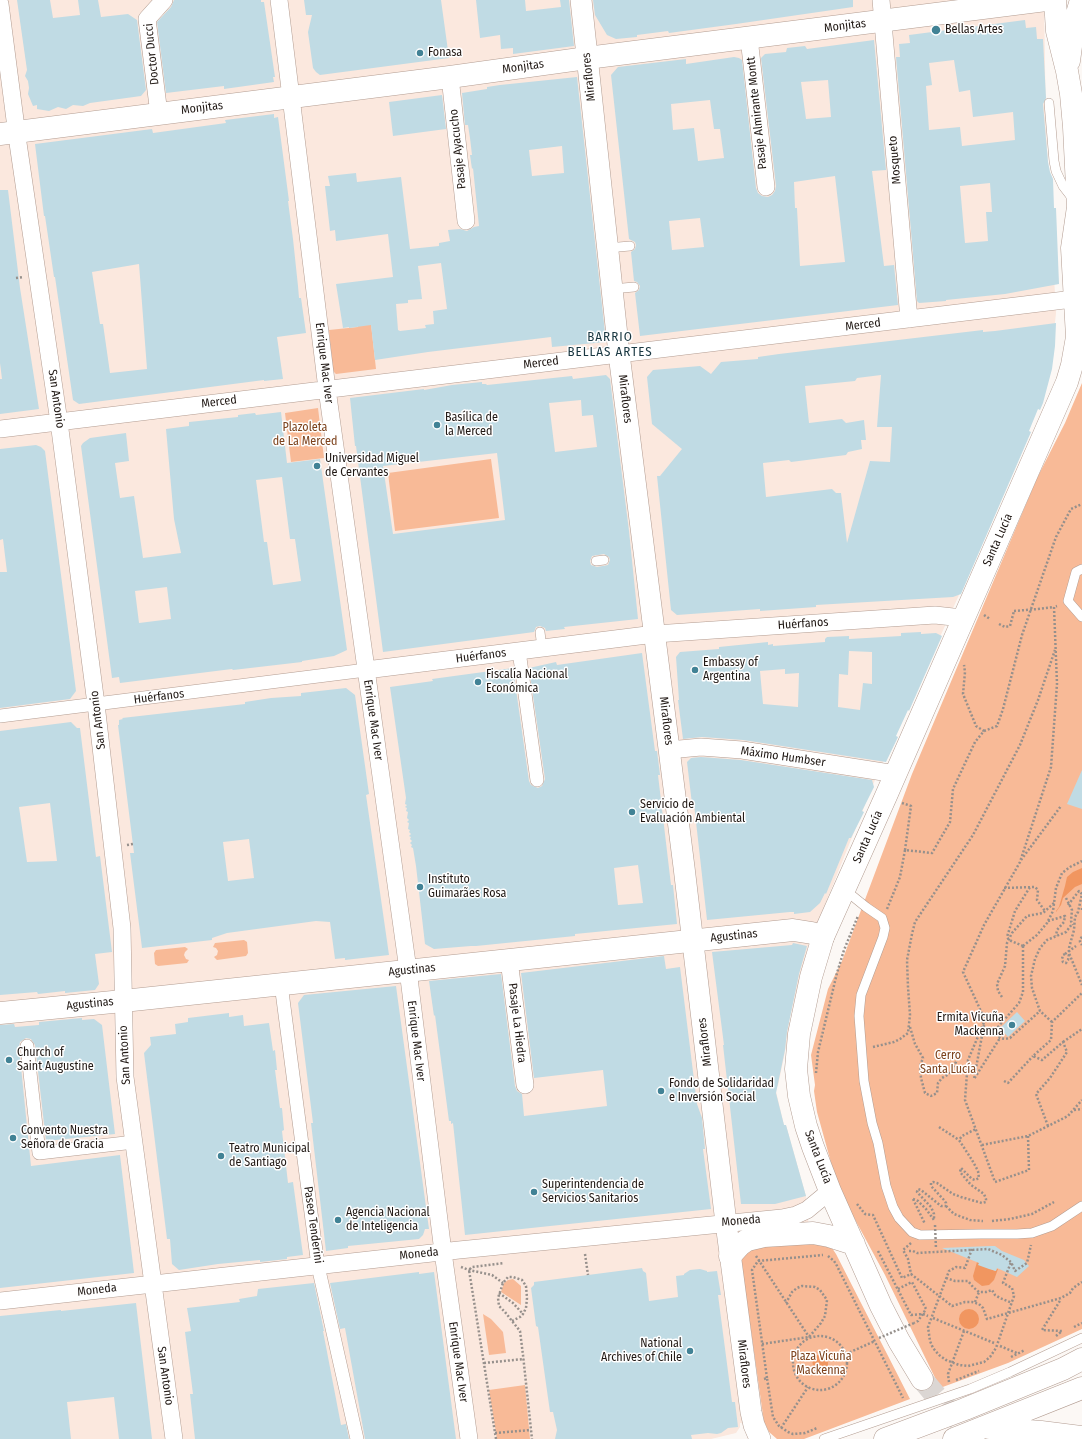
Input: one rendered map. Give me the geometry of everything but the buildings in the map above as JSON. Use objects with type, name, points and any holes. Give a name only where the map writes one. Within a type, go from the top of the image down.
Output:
[{"type":"main road","name":"Monjitas","points":[[8,133],[1046,0]]},
{"type":"main road","points":[[1055,0],[1057,31],[1067,71]]},
{"type":"main road","points":[[1067,71],[1074,24],[1081,0]]},
{"type":"main road","name":"Santa Lucía","points":[[922,1379],[899,1341],[881,1306],[830,1191],[806,1126],[799,1096],[796,1069],[799,1034],[805,1001],[823,937],[1077,362],[1079,299],[1072,248],[1080,214],[1074,127],[1067,71]]},
{"type":"main road","name":"Agustinas","points":[[0,1013],[604,950],[693,940],[759,930],[793,930],[812,933],[823,937]]},
{"type":"main road","points":[[730,1256],[747,1240],[764,1236],[813,1233],[829,1236],[854,1244]]},
{"type":"main road","points":[[884,1439],[1007,1393],[1063,1370],[1082,1360]]},
{"type":"main road","points":[[954,1439],[1082,1388]]},
{"type":"main road","points":[[983,1428],[1041,1432],[1082,1437]]},
{"type":"street","name":"Doctor Ducci","points":[[159,114],[147,19],[164,0]]},
{"type":"street","name":"Enrique Mac Iver","points":[[279,0],[327,389],[408,970],[444,1260],[469,1439]]},
{"type":"street","name":"Miraflores","points":[[581,0],[607,248],[610,298],[619,354],[641,556],[655,634],[687,867],[693,940],[746,1381],[754,1425],[760,1439]]},
{"type":"street","name":"Mosqueto","points":[[881,0],[909,319]]},
{"type":"street","name":"San Antonio","points":[[0,4],[8,133],[59,422],[96,704],[121,921],[125,1077],[174,1439]]},
{"type":"street","name":"Pasaje Almirante Montt","points":[[749,38],[766,187]]},
{"type":"street","name":"Pasaje Ayacucho","points":[[450,77],[466,221]]},
{"type":"street","name":"Merced","points":[[0,429],[1079,299]]},
{"type":"street","name":"Huérfanos","points":[[0,716],[519,651],[541,640],[930,616],[953,617],[963,620]]},
{"type":"street","points":[[519,651],[538,780]]},
{"type":"street","name":"Máximo Humbser","points":[[670,750],[701,747],[742,750],[896,774]]},
{"type":"street","name":"Pasaje La Hiedra","points":[[509,960],[525,1086]]},
{"type":"street","name":"Paseo Tenderini","points":[[281,984],[318,1266],[357,1439]]},
{"type":"street","points":[[26,1046],[39,1153],[134,1142]]},
{"type":"street","name":"Moneda","points":[[0,1301],[318,1266],[444,1260],[726,1223],[782,1218],[796,1215],[807,1210],[830,1191]]},
{"type":"lane","points":[[1049,103],[1056,171],[1080,214]]},
{"type":"lane","points":[[607,248],[630,246]]},
{"type":"lane","points":[[610,298],[634,287]]},
{"type":"lane","points":[[1034,446],[1054,399],[1060,401]]},
{"type":"lane","points":[[1082,569],[1076,572],[1068,601],[1082,617]]},
{"type":"lane","points":[[845,890],[882,918],[885,928],[861,995],[860,1016],[864,1081],[872,1123],[878,1143],[886,1186],[893,1207],[899,1218],[912,1232],[920,1235],[1018,1234],[1032,1233],[1052,1226],[1082,1206]]},
{"type":"lane","points":[[580,943],[596,946],[604,950]]},
{"type":"lane","points":[[243,988],[251,981],[258,979],[305,973]]},
{"type":"lane","points":[[406,1016],[411,1055],[420,1071]]},
{"type":"lane","points":[[824,1439],[970,1389],[1082,1338]]},
{"type":"path","points":[[905,850],[932,853],[950,822],[953,789],[975,742],[984,732],[997,726],[1003,709],[1022,635],[1056,537],[1070,508],[1082,504]]},
{"type":"path","points":[[999,624],[1005,627],[1010,626],[1014,611],[1054,607],[1068,601]]},
{"type":"path","points":[[1020,862],[1051,767],[1057,684],[1054,607]]},
{"type":"path","points":[[862,1049],[900,1039],[908,1033],[910,1016],[907,960],[915,922],[973,835],[1020,745],[1038,700],[1056,648]]},
{"type":"path","points":[[964,664],[965,672],[963,694],[976,726],[984,732]]},
{"type":"path","points":[[882,918],[890,904],[900,877],[911,806],[886,796]]},
{"type":"path","points":[[1000,1038],[974,1079],[985,1020],[963,972],[984,925],[1004,888],[1020,862],[1061,806]]},
{"type":"path","points":[[1023,946],[1037,935],[1048,921],[1054,909],[1056,888],[1062,873],[1070,866],[1082,861]]},
{"type":"path","points":[[1023,946],[1009,940],[1007,934],[1012,917],[1030,887]]},
{"type":"path","points":[[1004,888],[1035,887],[1038,890],[1037,900],[1045,911]]},
{"type":"path","points":[[1056,888],[1060,891]]},
{"type":"path","points":[[1068,905],[1079,891],[1082,894],[1078,912],[1075,917],[1069,948],[1082,985]]},
{"type":"path","points":[[1066,898],[1068,905],[1072,910],[1072,924],[1074,927]]},
{"type":"path","points":[[1002,997],[998,991],[997,984],[1005,966],[1009,940],[1019,924],[1027,916],[1041,914],[1054,903]]},
{"type":"path","points":[[816,1076],[818,1052],[837,972],[863,904]]},
{"type":"path","points":[[1048,921],[1065,916],[1064,922],[1057,930],[1056,936]]},
{"type":"path","points":[[1052,1022],[1040,1011],[1032,988],[1031,976],[1034,959],[1040,948],[1047,940],[1066,932],[1072,924]]},
{"type":"path","points":[[1070,953],[1066,963],[1063,962],[1063,955],[1081,944],[1080,939],[1082,937]]},
{"type":"path","points":[[1000,1038],[997,1033],[998,1028],[1019,1003],[1024,992],[1023,946]]},
{"type":"path","points":[[1004,1081],[1008,1083],[1050,1040],[1052,1022],[1082,993]]},
{"type":"path","points":[[1000,1038],[1010,1038],[1040,1011]]},
{"type":"path","points":[[985,1020],[968,1060],[965,1100],[995,1182],[1029,1170],[1028,1136]]},
{"type":"path","points":[[909,1026],[915,1044],[923,1058],[920,1066],[921,1078],[925,1093],[931,1096],[937,1093],[938,1084],[942,1078],[949,1074],[959,1055]]},
{"type":"path","points":[[1033,1056],[1042,1060],[1082,1029]]},
{"type":"path","points":[[1048,1126],[1036,1094],[1050,1078],[1067,1052],[1064,1042]]},
{"type":"path","points":[[982,1145],[1028,1136],[1068,1116],[1082,1100]]},
{"type":"path","points":[[1074,1110],[1082,1109]]},
{"type":"path","points":[[939,1127],[959,1140],[972,1160],[979,1178],[975,1180],[972,1179],[961,1168],[960,1172],[964,1178],[984,1194],[986,1199],[986,1202],[982,1203],[961,1197],[948,1191],[937,1182],[931,1183],[931,1186],[954,1214],[970,1220],[990,1221],[1010,1219],[1032,1214],[1054,1202]]},
{"type":"path","points":[[959,1140],[962,1136],[976,1129]]},
{"type":"path","points":[[927,1228],[913,1199],[918,1201],[926,1209],[934,1220],[934,1214],[926,1200],[919,1196],[917,1192],[918,1190],[926,1194],[941,1206],[946,1206]]},
{"type":"path","points":[[852,1199],[859,1213]]},
{"type":"path","points":[[864,1211],[865,1214],[873,1215],[902,1278],[911,1274]]},
{"type":"path","points":[[935,1225],[936,1250]]},
{"type":"path","points":[[909,1251],[917,1253],[936,1250],[988,1249],[1002,1254],[1011,1262],[1014,1271],[1027,1263],[1032,1233]]},
{"type":"path","points":[[747,1240],[758,1261],[809,1338]]},
{"type":"path","points":[[876,1247],[911,1315],[923,1314],[928,1316]]},
{"type":"path","points":[[972,1249],[965,1268],[959,1266],[952,1268],[949,1271],[929,1322],[928,1333],[933,1348],[939,1355],[959,1365],[968,1366],[976,1364],[990,1357],[996,1348],[1012,1303],[1014,1291],[1012,1288],[1003,1283],[1011,1262]]},
{"type":"path","points":[[903,1250],[908,1259],[911,1274],[952,1306],[965,1302],[975,1302],[983,1308],[987,1319],[1061,1298],[1070,1293],[1073,1288],[1082,1282]]},
{"type":"path","points":[[578,1255],[585,1254],[588,1275]]},
{"type":"path","points":[[819,1428],[799,1434],[788,1432],[781,1428],[773,1417],[752,1270],[758,1261],[821,1254],[831,1258],[836,1264],[903,1398]]},
{"type":"path","points":[[444,1260],[469,1270],[492,1275],[503,1283]]},
{"type":"path","points":[[469,1270],[472,1267],[510,1262]]},
{"type":"path","points":[[469,1270],[496,1439]]},
{"type":"path","points":[[512,1321],[520,1317],[526,1308],[526,1286],[522,1280],[508,1277],[503,1283],[499,1293],[499,1306],[520,1331],[532,1439]]},
{"type":"path","points":[[946,1278],[955,1281],[968,1281],[978,1292],[992,1290],[995,1295],[1012,1303]]},
{"type":"path","points":[[846,1354],[918,1321],[926,1309],[912,1282],[898,1289]]},
{"type":"path","points":[[762,1344],[809,1338],[820,1336],[836,1340],[842,1346],[848,1362],[847,1370],[843,1378],[837,1385],[830,1389],[821,1390],[808,1387],[798,1379],[794,1372],[794,1355],[798,1347],[809,1338],[816,1331],[825,1316],[827,1300],[824,1294],[815,1287],[802,1286],[792,1292],[786,1303]]},
{"type":"path","points":[[975,1302],[978,1292]]},
{"type":"path","points":[[499,1293],[513,1303],[523,1314]]},
{"type":"path","points":[[1061,1298],[1042,1330],[1062,1331],[1050,1340],[1063,1333]]},
{"type":"path","points":[[933,1318],[994,1343]]},
{"type":"path","points":[[1069,1330],[1082,1323]]},
{"type":"path","points":[[949,1382],[948,1374],[964,1331]]},
{"type":"path","points":[[1000,1346],[1017,1353]]},
{"type":"path","points":[[1006,1360],[1017,1353],[1030,1348]]},
{"type":"path","points":[[484,1363],[524,1359]]},
{"type":"path","points":[[945,1384],[985,1368]]},
{"type":"path","points":[[746,1381],[767,1378]]},
{"type":"path","points":[[781,1428],[808,1387]]},
{"type":"path","points":[[896,1401],[909,1396]]},
{"type":"path","points":[[495,1433],[531,1430]]},
{"type":"shaded area","points":[[0,0],[1044,0],[1046,127],[1056,313],[1050,370],[974,562],[875,780],[808,947],[789,1022],[791,1023],[778,1086],[775,1087],[784,1125],[786,1125],[806,1196],[810,1240],[741,1266],[764,1422],[740,1423],[740,1427],[736,1433],[711,1439],[0,1439]]},
{"type":"shaded area","points":[[1082,868],[1082,884],[1075,887],[1063,898],[1061,905],[1056,912],[1059,907],[1067,877],[1073,872]]},
{"type":"shaded area","points":[[977,1262],[991,1267],[991,1269],[995,1271],[998,1269],[994,1280],[989,1285],[982,1286],[974,1280],[973,1276]]},
{"type":"shaded area","points":[[965,1309],[973,1309],[979,1315],[979,1323],[973,1329],[965,1329],[959,1323],[959,1315]]},
{"type":"shaded area","points":[[824,1354],[828,1359],[828,1366],[823,1369],[816,1370],[813,1366],[812,1359],[817,1355]]},
{"type":"green space","points":[[371,324],[376,369],[336,374],[333,371],[329,330]]},
{"type":"green space","name":"Cerro Santa Lucía","points":[[1082,383],[1082,1329],[1008,1363],[940,1388],[885,1275],[852,1214],[835,1177],[817,1112],[811,1055],[828,989],[842,961],[912,774],[1037,478],[1065,423]]},
{"type":"green space","name":"Plazoleta de La Merced","points":[[318,408],[324,458],[291,462],[285,413]]},
{"type":"green space","points":[[491,459],[499,518],[395,531],[388,473]]},
{"type":"green space","points":[[244,940],[247,942],[248,953],[246,956],[217,960],[214,957],[217,955],[218,951],[213,947],[215,943]]},
{"type":"green space","points":[[185,947],[188,949],[184,955],[186,959],[189,960],[187,963],[158,966],[155,964],[154,953],[156,950]]},
{"type":"green space","name":"Plaza Vicuña Mackenna","points":[[810,1240],[832,1248],[836,1254],[910,1399],[804,1439],[777,1439],[769,1432],[764,1422],[741,1261],[744,1253],[748,1249]]},
{"type":"green space","points":[[513,1279],[521,1286],[521,1305],[501,1292],[504,1283]]},
{"type":"green space","points":[[483,1314],[491,1319],[503,1332],[506,1353],[489,1355]]},
{"type":"green space","points":[[525,1385],[530,1439],[497,1439],[489,1390]]},
{"type":"tunnel","points":[[922,1379],[947,1409],[960,1422],[982,1439]]},
{"type":"place","name":"Bellas Artes","points":[[936,30]]},
{"type":"place","name":"Fonasa","points":[[420,53]]},
{"type":"place","name":"Basílica de la Merced","points":[[437,425]]},
{"type":"place","name":"Universidad Miguel de Cervantes","points":[[317,466]]},
{"type":"place","name":"Embassy of Argentina","points":[[695,670]]},
{"type":"place","name":"Fiscalía Nacional Económica","points":[[478,682]]},
{"type":"place","name":"Servicio de Evaluación Ambiental","points":[[632,812]]},
{"type":"place","name":"Instituto Guimarães Rosa","points":[[420,887]]},
{"type":"place","name":"Ermita Vicuña Mackenna","points":[[1012,1025]]},
{"type":"place","name":"Church of Saint Augustine","points":[[9,1060]]},
{"type":"place","name":"Fondo de Solidaridad e Inversión Social","points":[[661,1091]]},
{"type":"place","name":"Convento Nuestra Señora de Gracia","points":[[13,1138]]},
{"type":"place","name":"Teatro Municipal de Santiago","points":[[221,1156]]},
{"type":"place","name":"Superintendencia de Servicios Sanitarios","points":[[534,1192]]},
{"type":"place","name":"Agencia Nacional de Inteligencia","points":[[338,1220]]},
{"type":"place","name":"National Archives of Chile","points":[[690,1351]]},
{"type":"district","name":"BARRIO BELLAS ARTES","points":[[610,344]]}]
